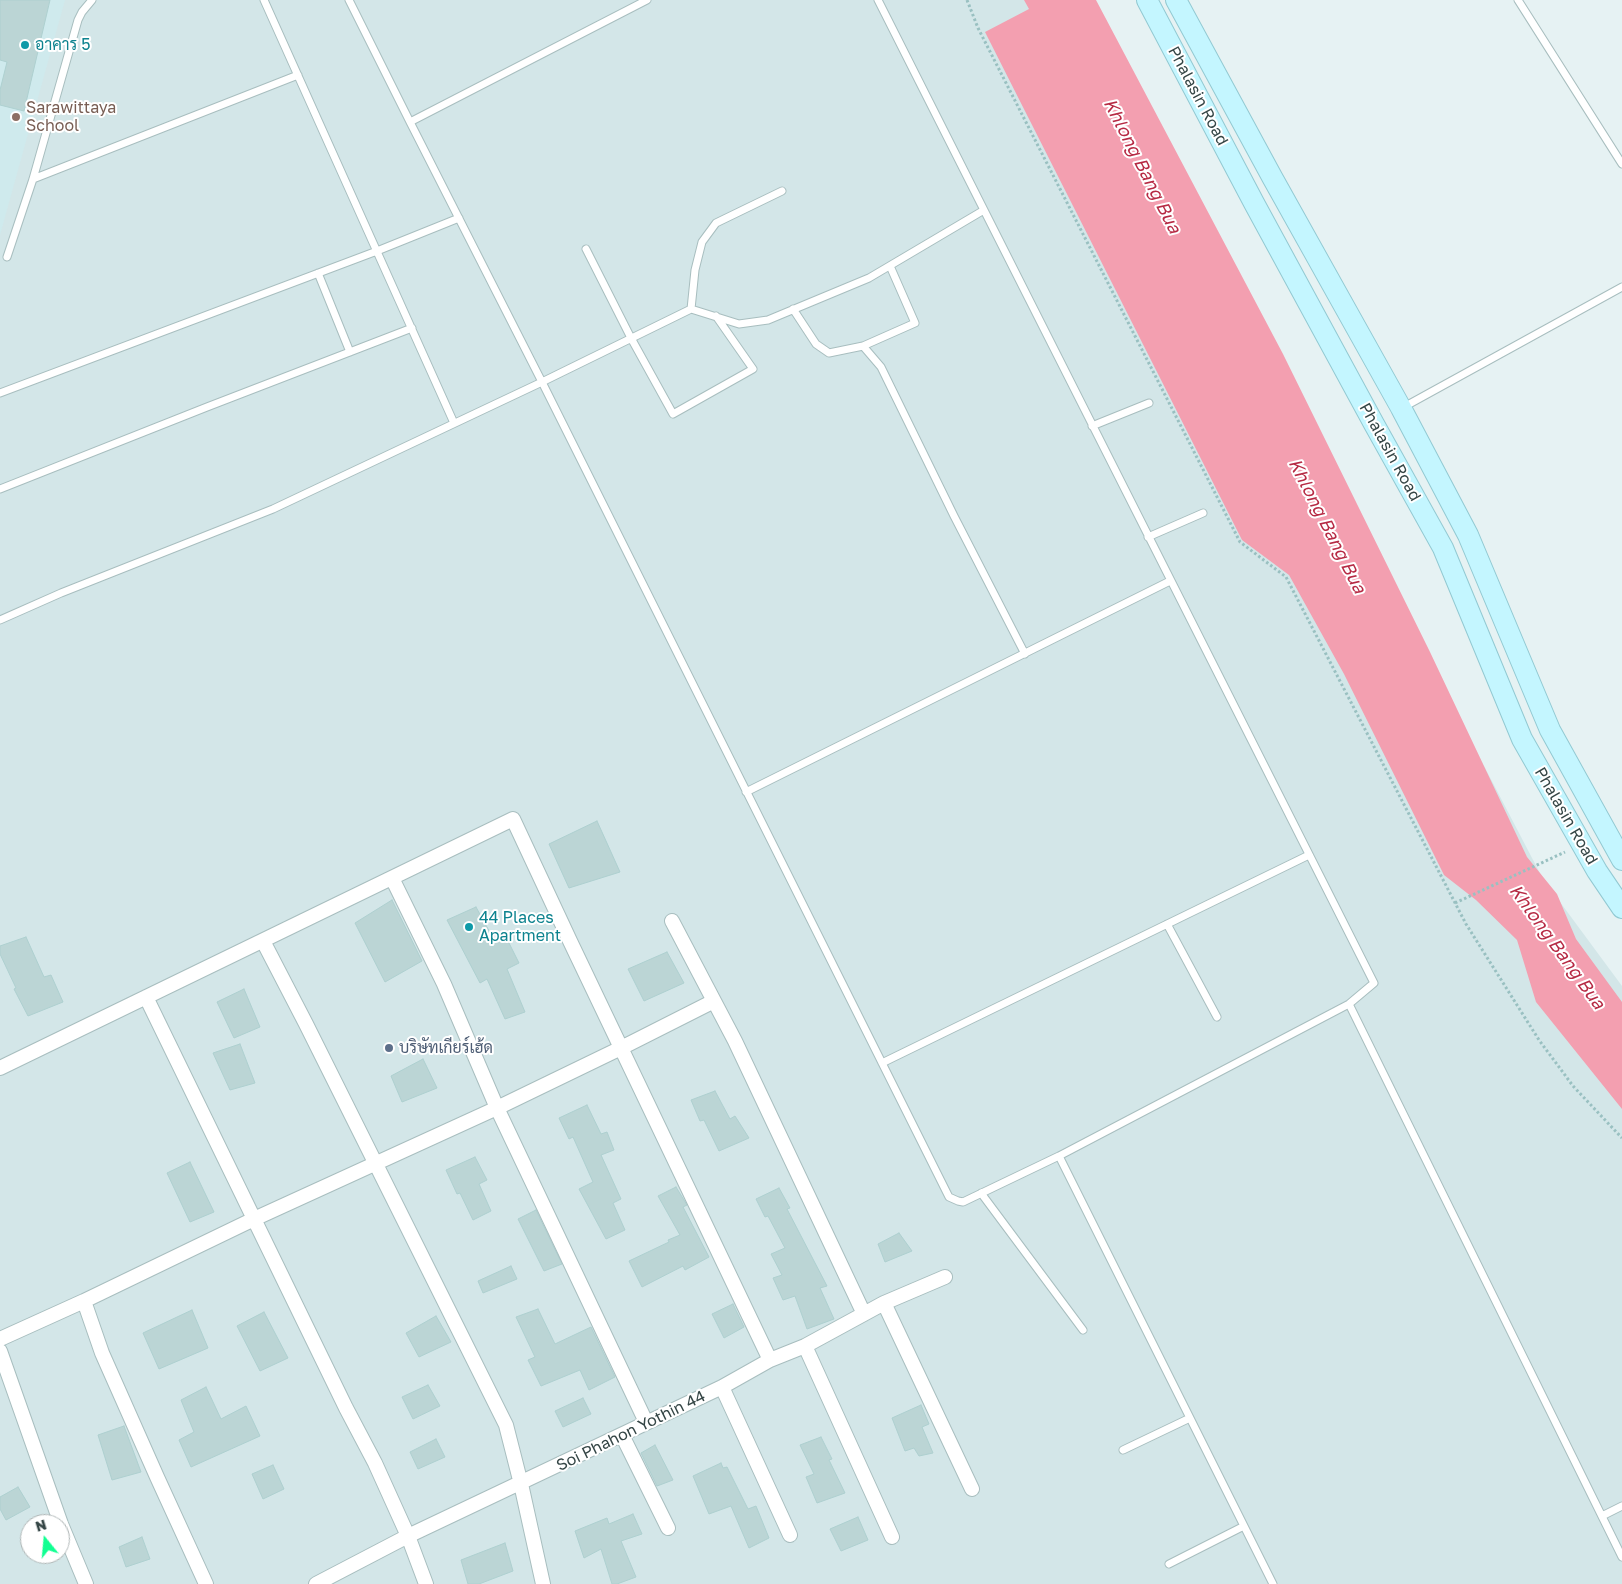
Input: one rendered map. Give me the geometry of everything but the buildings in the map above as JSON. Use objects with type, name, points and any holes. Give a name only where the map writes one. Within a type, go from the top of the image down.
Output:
[{"type":"main road","name":"Phalasin Road","points":[[1147,0],[1254,203],[1443,548],[1522,740],[1582,844],[1622,908]]},
{"type":"main road","name":"Phalasin Road","points":[[1176,0],[1401,408],[1468,535],[1550,730],[1622,860]]},
{"type":"main road","points":[[1374,424],[1401,408]]},
{"type":"street","points":[[0,1068],[513,819],[770,1360]]},
{"type":"street","points":[[392,878],[444,984],[497,1108],[646,1422]]},
{"type":"street","points":[[672,921],[735,1041],[864,1314]]},
{"type":"street","points":[[263,941],[506,1425],[543,1584]]},
{"type":"street","points":[[146,997],[374,1463],[408,1536],[426,1584]]},
{"type":"street","points":[[0,1339],[84,1301],[254,1218],[497,1108],[714,1001]]},
{"type":"street","name":"Soi Phahon Yothin 44","points":[[316,1584],[408,1536],[722,1387],[770,1360],[804,1346],[884,1303],[945,1277]]},
{"type":"street","points":[[84,1301],[102,1353],[156,1477],[206,1584]]},
{"type":"street","points":[[884,1303],[972,1489]]},
{"type":"street","points":[[804,1346],[892,1537]]},
{"type":"street","points":[[0,1350],[61,1524],[86,1584]]},
{"type":"street","points":[[722,1387],[790,1535]]},
{"type":"street","points":[[622,1434],[668,1528]]},
{"type":"lane","points":[[7,257],[33,179],[78,20],[92,0]]},
{"type":"lane","points":[[264,0],[454,423]]},
{"type":"lane","points":[[349,0],[949,1197],[963,1202],[1059,1156],[1348,1004],[1374,983],[878,0]]},
{"type":"lane","points":[[410,122],[646,0]]},
{"type":"lane","points":[[1518,0],[1622,164]]},
{"type":"lane","points":[[33,179],[298,75]]},
{"type":"lane","points":[[690,309],[695,270],[702,242],[716,223],[782,191]]},
{"type":"lane","points":[[0,620],[61,593],[273,509],[542,382],[690,309],[739,324],[768,320],[869,278],[984,210]]},
{"type":"lane","points":[[0,393],[377,251],[459,218]]},
{"type":"lane","points":[[586,249],[631,338],[673,414],[753,369],[716,316]]},
{"type":"lane","points":[[794,309],[816,344],[828,353],[863,346],[915,323],[890,266]]},
{"type":"lane","points":[[318,273],[350,352]]},
{"type":"lane","points":[[1401,408],[1622,287]]},
{"type":"lane","points":[[0,489],[412,328]]},
{"type":"lane","points":[[863,346],[881,367],[954,516],[1025,654]]},
{"type":"lane","points":[[1092,426],[1149,403]]},
{"type":"lane","points":[[1148,536],[1203,513]]},
{"type":"lane","points":[[746,792],[1170,581]]},
{"type":"lane","points":[[882,1063],[1309,855]]},
{"type":"lane","points":[[1167,924],[1217,1017]]},
{"type":"lane","points":[[1348,1004],[1622,1556]]},
{"type":"lane","points":[[1059,1156],[1273,1584]]},
{"type":"lane","points":[[981,1193],[1083,1330]]},
{"type":"lane","points":[[1123,1450],[1190,1418]]},
{"type":"lane","points":[[1602,1516],[1622,1506]]},
{"type":"lane","points":[[1169,1564],[1244,1526]]},
{"type":"path","points":[[968,0],[978,28],[1240,542],[1286,577],[1466,924],[1539,1040],[1573,1086],[1622,1138]]},
{"type":"path","points":[[1455,903],[1582,844]]},
{"type":"shaded area","points":[[0,0],[1091,0],[1387,580],[1543,879],[1622,986],[1622,1584],[0,1584]]},
{"type":"shaded area","name":"Sarawittaya School","points":[[0,0],[65,0],[0,235]]},
{"type":"water","name":"Khlong Bang Bua","points":[[1024,0],[1096,0],[1283,354],[1430,652],[1527,857],[1557,894],[1576,939],[1622,1002],[1622,1109],[1536,1002],[1517,940],[1476,900],[1444,875],[1344,674],[1289,575],[1242,540],[985,32],[1029,9]]},
{"type":"place","name":"อาคาร 5","points":[[25,45]]},
{"type":"place","name":"Sarawittaya School","points":[[16,117]]},
{"type":"place","name":"44 Places Apartment","points":[[469,927]]},
{"type":"place","name":"บริษัทเกียร์เฮ้ด","points":[[389,1048]]}]
